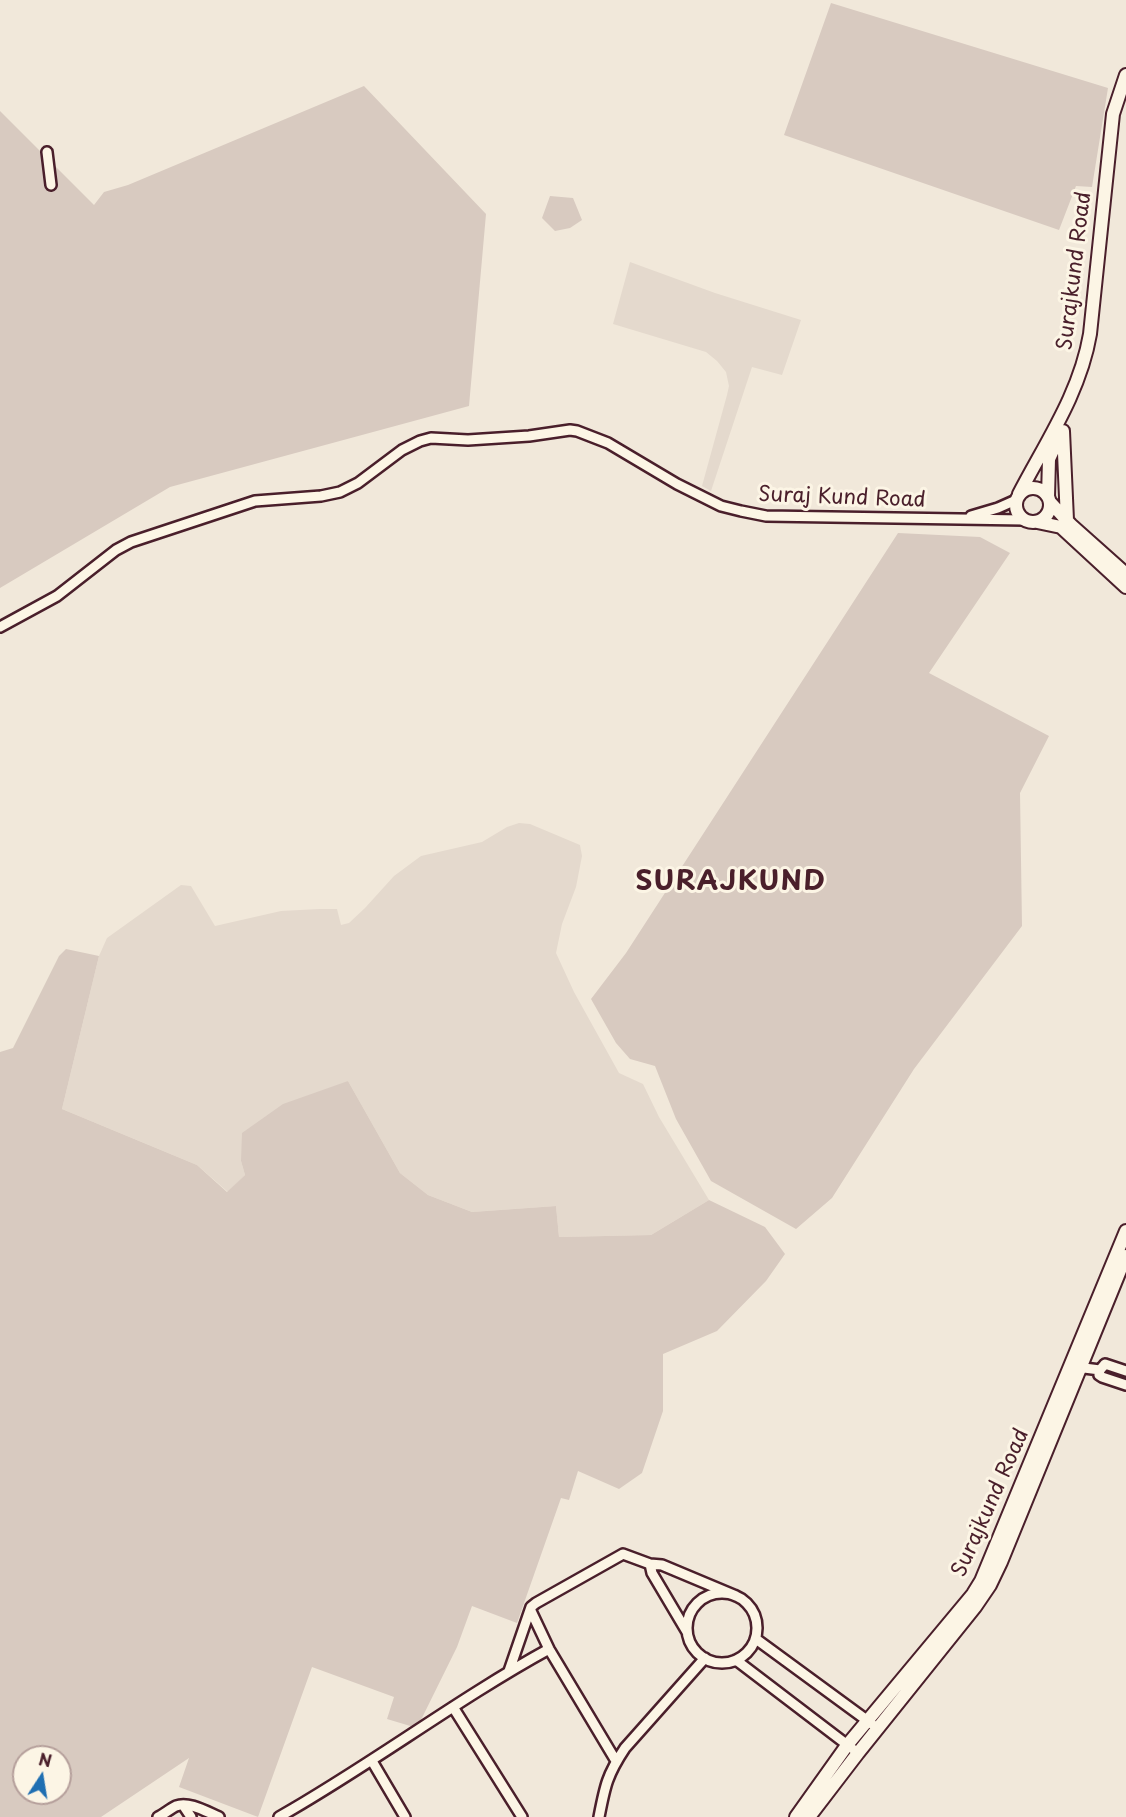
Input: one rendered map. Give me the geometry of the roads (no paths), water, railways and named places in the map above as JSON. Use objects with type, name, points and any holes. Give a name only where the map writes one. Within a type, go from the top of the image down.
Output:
[{"type":"main road","name":"Surajkund Road","points":[[1018,497],[1075,389],[1085,360],[1090,334],[1113,114],[1126,75]]},
{"type":"main road","name":"Surajkund Road","points":[[1049,499],[1049,459],[1086,384],[1096,345],[1119,122],[1126,95]]},
{"type":"main road","points":[[1063,429],[1067,520]]},
{"type":"main road","points":[[1126,574],[1067,520],[1040,490],[1027,489],[1018,497],[1016,510],[1031,521],[1061,527],[1126,587]]},
{"type":"main road","points":[[1031,521],[1046,516],[1049,499]]},
{"type":"main road","name":"Surajkund Road","points":[[1076,1367],[1124,1269],[1126,1231]]},
{"type":"main road","name":"Surajkund Road","points":[[795,1817],[975,1607],[990,1585],[1076,1367],[1124,1253]]},
{"type":"main road","name":"Surajkund Road","points":[[809,1817],[853,1749]]},
{"type":"street","points":[[47,152],[51,185]]},
{"type":"street","name":"Suraj Kund Road","points":[[0,627],[57,596],[116,550],[131,542],[255,501],[321,496],[340,492],[358,483],[410,444],[431,438],[468,440],[578,431],[608,443],[677,484],[721,506],[766,516],[1031,521]]},
{"type":"street","points":[[960,519],[998,508],[1018,497]]},
{"type":"street","points":[[1126,1371],[1105,1364],[1100,1370],[1102,1377],[1126,1386]]},
{"type":"street","points":[[1076,1367],[1100,1370]]},
{"type":"street","points":[[509,1671],[531,1607],[620,1555],[650,1564],[662,1565],[736,1596],[747,1603],[754,1613],[757,1626],[756,1639],[748,1652],[736,1660],[720,1663],[705,1658],[693,1647],[687,1632],[652,1573],[650,1564]]},
{"type":"street","points":[[687,1632],[688,1617],[696,1605],[707,1596],[722,1593],[736,1596]]},
{"type":"street","points":[[531,1607],[549,1649],[616,1761]]},
{"type":"street","points":[[756,1639],[873,1725]]},
{"type":"street","points":[[279,1817],[296,1813],[453,1707],[509,1671],[549,1649]]},
{"type":"street","points":[[599,1817],[605,1783],[616,1761],[705,1658]]},
{"type":"street","points":[[736,1660],[853,1749]]},
{"type":"street","points":[[453,1707],[522,1817]]},
{"type":"street","points":[[372,1761],[405,1817]]},
{"type":"street","points":[[158,1817],[175,1806],[183,1805],[219,1817]]},
{"type":"street","points":[[183,1805],[191,1817]]},
{"type":"district","name":"SURAJKUND","points":[[731,883]]}]
